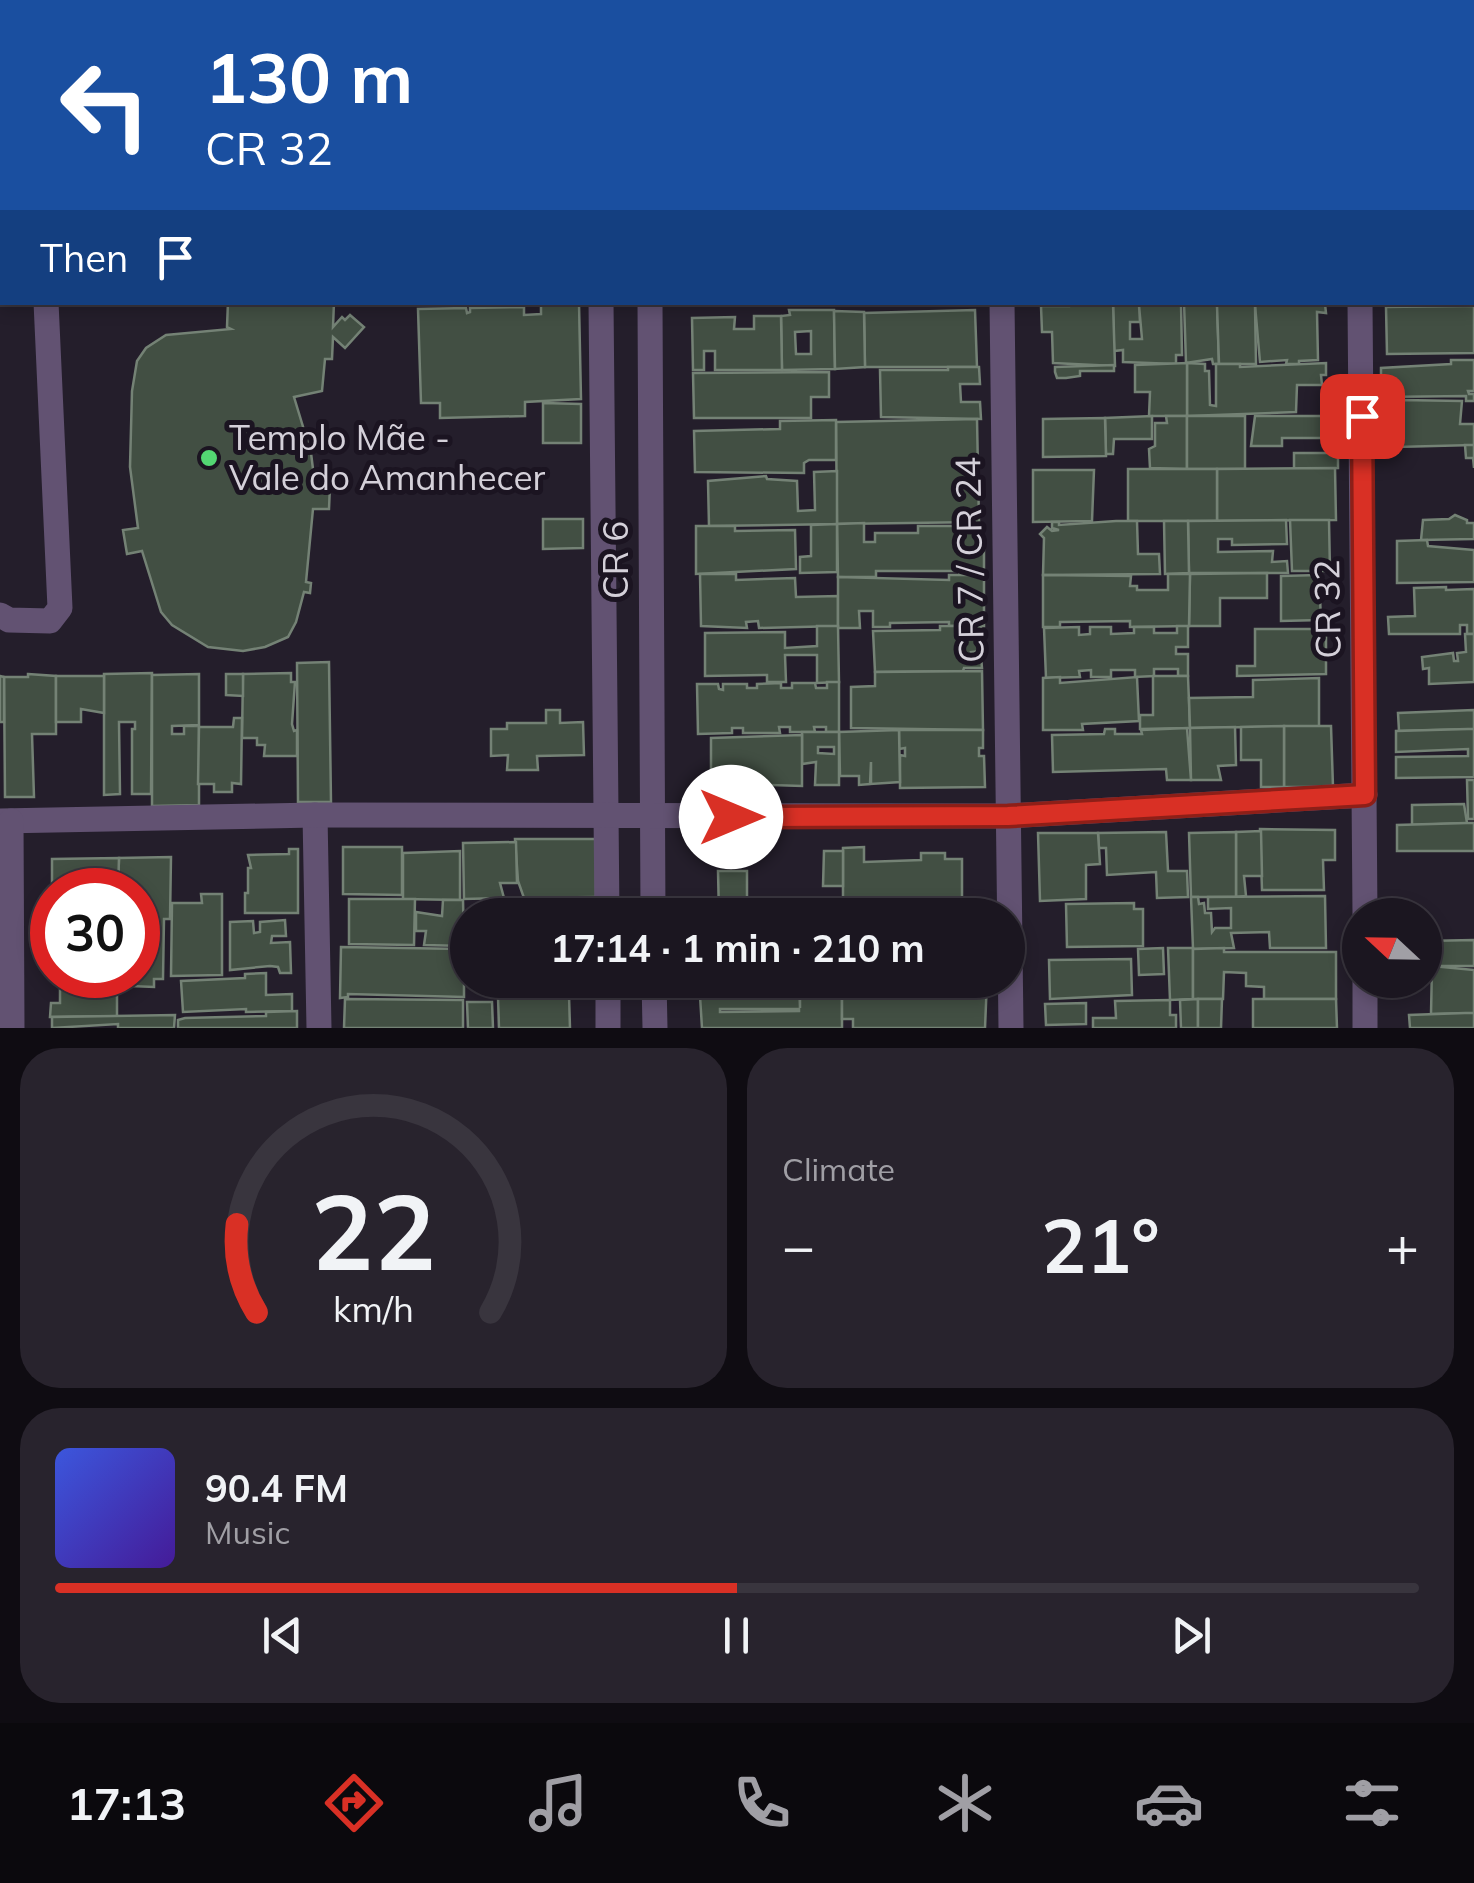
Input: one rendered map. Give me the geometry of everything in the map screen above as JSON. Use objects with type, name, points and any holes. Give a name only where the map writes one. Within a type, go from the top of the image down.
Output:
[{"type":"street","points":[[0,615],[9,620],[50,620],[60,608],[46,305]]},
{"type":"street","points":[[600,305],[607,898]]},
{"type":"street","name":"CR 6","points":[[650,305],[653,898]]},
{"type":"street","name":"CR 7 / CR 24","points":[[1002,305],[1011,1028]]},
{"type":"street","name":"CR 32","points":[[1360,305],[1365,898]]},
{"type":"street","points":[[12,1028],[6,821],[315,815],[1008,816],[1365,795]]},
{"type":"street","points":[[315,815],[319,1028]]},
{"type":"street","points":[[608,998],[608,1028]]},
{"type":"street","points":[[654,998],[655,1028]]},
{"type":"street","points":[[1365,998],[1366,1028]]},
{"type":"building","points":[[228,305],[334,305],[333,327],[350,315],[364,327],[345,348],[333,337],[332,359],[325,359],[322,391],[294,397],[311,453],[315,485],[330,485],[329,509],[313,509],[306,582],[311,583],[310,593],[304,592],[288,637],[243,651],[208,647],[172,625],[161,612],[142,551],[127,554],[123,530],[138,528],[130,467],[132,391],[137,361],[146,348],[166,335],[231,329],[227,327]]},
{"type":"building","points":[[541,305],[579,305],[581,399],[525,402],[525,416],[440,418],[440,403],[421,403],[418,309],[466,308],[467,313],[470,308],[524,307],[524,315],[541,314]]},
{"type":"building","points":[[1113,305],[1139,305],[1181,305],[1182,355],[1176,355],[1176,364],[1123,362],[1123,350],[1114,351]],"holes":[[[1139,305],[1142,339],[1130,339],[1130,322],[1140,322]]]},
{"type":"building","points":[[1113,305],[1115,366],[1053,363],[1052,332],[1042,332],[1041,306]]},
{"type":"building","points":[[1184,305],[1217,305],[1219,364],[1213,364],[1212,359],[1186,363]]},
{"type":"building","points":[[1217,305],[1255,305],[1256,364],[1219,364]]},
{"type":"building","points":[[1255,305],[1325,305],[1326,313],[1317,312],[1318,360],[1299,364],[1286,364],[1287,360],[1260,362]]},
{"type":"building","points":[[1474,306],[1474,353],[1387,354],[1386,307]]},
{"type":"building","points":[[789,310],[834,310],[835,369],[782,370],[781,316],[790,315]],"holes":[[[811,331],[811,354],[796,354],[795,332]]]},
{"type":"building","points":[[975,310],[977,367],[865,367],[864,313]]},
{"type":"building","points":[[834,311],[864,312],[865,367],[835,369]]},
{"type":"building","points":[[754,316],[781,316],[782,370],[715,370],[715,351],[704,351],[704,370],[693,370],[692,318],[735,317],[734,329],[754,329]]},
{"type":"building","points":[[1451,360],[1474,360],[1474,391],[1468,391],[1474,394],[1474,401],[1466,401],[1466,396],[1381,397],[1381,368],[1451,364]]},
{"type":"building","points":[[1187,363],[1205,364],[1205,371],[1209,371],[1210,405],[1216,406],[1216,364],[1240,367],[1326,363],[1326,375],[1321,375],[1322,385],[1297,385],[1296,412],[1187,416]]},
{"type":"building","points":[[1187,363],[1187,416],[1149,416],[1150,392],[1135,392],[1135,365]]},
{"type":"building","points":[[1114,365],[1114,371],[1080,371],[1080,376],[1066,378],[1057,378],[1055,372],[1055,367]]},
{"type":"building","points":[[979,367],[980,384],[960,384],[961,402],[980,402],[981,419],[881,417],[880,370]]},
{"type":"building","points":[[829,372],[829,397],[811,397],[811,418],[694,418],[693,373]]},
{"type":"building","points":[[1401,400],[1462,401],[1460,424],[1474,424],[1474,445],[1396,447],[1393,404],[1401,404]]},
{"type":"building","points":[[543,403],[581,404],[581,443],[543,443]]},
{"type":"building","points":[[1152,416],[1152,439],[1114,439],[1113,454],[1106,454],[1105,418]]},
{"type":"building","points":[[1166,416],[1187,416],[1187,469],[1150,468],[1149,449],[1155,446],[1155,423],[1167,423]]},
{"type":"building","points":[[1187,416],[1245,416],[1245,469],[1187,469]]},
{"type":"building","points":[[1255,416],[1338,416],[1338,468],[1294,469],[1294,453],[1327,453],[1327,438],[1282,438],[1282,446],[1251,446]]},
{"type":"building","points":[[1105,418],[1106,456],[1043,457],[1043,419]]},
{"type":"building","points":[[977,419],[979,522],[837,524],[836,422]]},
{"type":"building","points":[[836,420],[836,460],[809,460],[804,463],[804,473],[695,472],[694,431],[780,429],[780,421]]},
{"type":"building","points":[[1465,445],[1474,445],[1474,468],[1473,458],[1466,458]]},
{"type":"building","points":[[1335,468],[1336,520],[1217,521],[1217,469]]},
{"type":"building","points":[[1128,469],[1217,469],[1217,521],[1128,521]]},
{"type":"building","points":[[1033,470],[1094,470],[1092,521],[1033,522]]},
{"type":"building","points":[[837,471],[837,524],[709,526],[708,481],[766,476],[797,481],[798,511],[815,510],[814,472]]},
{"type":"building","points":[[1455,515],[1474,523],[1474,539],[1421,540],[1423,520],[1449,519]]},
{"type":"building","points":[[543,519],[583,519],[583,548],[543,549]]},
{"type":"building","points":[[1286,520],[1287,544],[1232,545],[1232,539],[1218,539],[1218,552],[1273,551],[1272,562],[1287,561],[1288,573],[1189,573],[1188,521]]},
{"type":"building","points":[[1290,520],[1329,520],[1330,571],[1292,571]]},
{"type":"building","points":[[1137,521],[1138,554],[1159,554],[1160,574],[1043,575],[1044,538],[1040,534],[1047,527],[1059,530],[1052,528],[1052,522],[1059,525]]},
{"type":"building","points":[[1164,521],[1188,521],[1189,573],[1165,574]]},
{"type":"building","points":[[960,522],[979,522],[984,575],[959,575],[960,571],[876,571],[876,577],[838,577],[837,524],[864,523],[864,542],[875,542],[875,533],[918,533],[918,526],[960,526]]},
{"type":"building","points":[[837,524],[837,572],[800,573],[800,557],[811,556],[811,525]]},
{"type":"building","points":[[696,526],[735,526],[735,531],[795,530],[796,569],[696,574]]},
{"type":"building","points":[[1427,540],[1428,546],[1474,550],[1474,582],[1397,583],[1397,541]]},
{"type":"building","points":[[1267,573],[1267,598],[1220,598],[1220,626],[1189,626],[1190,574]]},
{"type":"building","points":[[700,574],[736,574],[736,580],[795,578],[796,597],[838,596],[838,626],[759,628],[758,621],[746,622],[747,628],[701,626]]},
{"type":"building","points":[[1168,574],[1190,574],[1189,626],[1130,627],[1130,621],[1060,622],[1060,627],[1043,627],[1043,575],[1131,576],[1130,586],[1137,586],[1137,590],[1168,590]]},
{"type":"building","points":[[949,575],[984,575],[984,626],[949,626],[949,622],[873,627],[873,611],[859,611],[860,628],[838,628],[838,577],[949,580]]},
{"type":"building","points":[[1319,575],[1321,620],[1281,621],[1281,576]]},
{"type":"building","points":[[1414,588],[1474,589],[1474,634],[1467,634],[1467,625],[1460,625],[1460,634],[1389,634],[1388,617],[1415,616]]},
{"type":"building","points":[[817,626],[838,626],[839,682],[817,683],[817,655],[785,655],[786,682],[767,682],[767,675],[705,676],[705,633],[785,632],[785,648],[817,646]]},
{"type":"building","points":[[940,626],[981,626],[981,651],[971,652],[972,656],[981,656],[982,668],[875,672],[873,631],[940,630]]},
{"type":"building","points":[[1177,626],[1188,626],[1188,647],[1176,647],[1176,654],[1188,654],[1188,676],[1178,676],[1178,669],[1154,669],[1154,676],[1135,677],[1135,670],[1111,670],[1111,677],[1091,677],[1091,670],[1079,671],[1080,677],[1046,678],[1044,628],[1079,627],[1079,635],[1090,634],[1090,627],[1111,627],[1111,634],[1134,633],[1134,627],[1154,627],[1154,633],[1177,633]]},
{"type":"building","points":[[1255,629],[1326,629],[1326,674],[1237,676],[1237,666],[1255,666]]},
{"type":"building","points":[[1465,634],[1474,634],[1474,682],[1429,684],[1429,668],[1423,669],[1422,657],[1453,653],[1454,661],[1458,661],[1457,653],[1466,652]]},
{"type":"building","points":[[329,662],[331,802],[298,802],[297,663]]},
{"type":"building","points":[[982,671],[983,730],[851,728],[851,687],[875,686],[875,672]]},
{"type":"building","points":[[152,673],[151,794],[132,794],[135,722],[119,722],[120,794],[104,795],[104,674]]},
{"type":"building","points":[[291,673],[291,682],[295,682],[292,724],[297,730],[297,756],[264,756],[265,745],[257,745],[257,738],[242,738],[243,674]]},
{"type":"building","points":[[199,674],[199,725],[172,726],[172,734],[184,734],[184,726],[199,726],[199,805],[152,806],[152,675]]},
{"type":"building","points":[[226,674],[243,674],[243,696],[226,695]]},
{"type":"building","points":[[0,676],[4,677],[4,722],[0,722]]},
{"type":"building","points":[[56,676],[56,734],[32,734],[34,797],[5,797],[4,677]]},
{"type":"building","points":[[56,676],[104,676],[104,713],[81,709],[81,722],[56,722]]},
{"type":"building","points":[[1153,676],[1188,676],[1190,728],[1140,729],[1140,715],[1153,715]]},
{"type":"building","points":[[1060,677],[1060,683],[1137,677],[1139,721],[1082,724],[1083,730],[1043,730],[1043,678]]},
{"type":"building","points":[[1319,678],[1319,726],[1190,728],[1189,698],[1253,697],[1253,680]]},
{"type":"building","points":[[827,682],[839,682],[839,732],[814,727],[815,732],[790,732],[790,727],[779,727],[780,733],[743,733],[743,728],[732,728],[732,733],[698,734],[697,684],[718,684],[723,690],[723,684],[757,688],[757,684],[781,683],[781,688],[792,688],[792,683],[815,683],[816,688],[827,688]]},
{"type":"building","points":[[546,710],[560,710],[560,723],[583,722],[584,755],[537,756],[538,770],[507,770],[508,755],[491,756],[491,729],[507,729],[507,723],[546,723]]},
{"type":"building","points":[[1474,710],[1474,729],[1399,731],[1398,713]]},
{"type":"building","points":[[234,718],[242,718],[241,784],[232,783],[232,792],[214,792],[214,784],[198,784],[199,727],[233,727]]},
{"type":"building","points":[[1284,726],[1331,726],[1333,787],[1284,787]]},
{"type":"building","points":[[1284,726],[1284,787],[1261,787],[1261,760],[1241,760],[1241,727]]},
{"type":"building","points":[[1235,727],[1236,765],[1218,766],[1221,780],[1191,780],[1190,728]]},
{"type":"building","points":[[1187,728],[1191,780],[1167,780],[1166,769],[1053,772],[1052,735],[1104,734],[1105,729],[1115,729],[1115,734],[1142,734],[1141,730]]},
{"type":"building","points":[[1474,729],[1474,777],[1396,778],[1396,757],[1468,756],[1468,749],[1396,752],[1396,731]]},
{"type":"building","points":[[899,730],[983,730],[979,756],[984,756],[985,787],[900,788],[900,755],[905,756],[905,748],[899,749]]},
{"type":"building","points":[[899,730],[900,782],[871,784],[871,762],[870,784],[859,785],[859,776],[840,776],[839,732]]},
{"type":"building","points":[[802,732],[839,732],[839,785],[815,785],[816,762],[802,764]],"holes":[[[818,747],[834,747],[834,754],[818,753]]]},
{"type":"building","points":[[802,735],[802,786],[711,783],[711,738]]},
{"type":"building","points":[[1467,780],[1474,780],[1474,819],[1468,819]]},
{"type":"building","points":[[1464,804],[1467,823],[1412,825],[1412,805]]},
{"type":"building","points":[[1474,823],[1474,851],[1397,851],[1397,825]]},
{"type":"building","points":[[1260,829],[1335,830],[1335,860],[1323,860],[1324,890],[1262,890]]},
{"type":"building","points":[[1261,831],[1262,876],[1244,876],[1246,896],[1236,897],[1236,832]]},
{"type":"building","points":[[1166,832],[1168,871],[1187,871],[1188,897],[1157,898],[1156,872],[1107,875],[1106,848],[1099,848],[1098,833]]},
{"type":"building","points":[[1236,832],[1236,897],[1191,897],[1189,833]]},
{"type":"building","points":[[1038,833],[1098,833],[1100,864],[1086,865],[1086,899],[1040,901]]},
{"type":"building","points":[[515,839],[596,839],[596,897],[524,898],[518,881]]},
{"type":"building","points":[[516,842],[517,883],[500,883],[504,898],[464,898],[463,843]]},
{"type":"building","points":[[343,847],[402,847],[402,895],[343,894]]},
{"type":"building","points":[[864,847],[864,862],[921,860],[921,853],[945,853],[945,859],[962,859],[962,898],[843,898],[843,848]]},
{"type":"building","points":[[289,849],[298,849],[298,913],[245,913],[251,868],[248,855],[289,854]]},
{"type":"building","points":[[460,851],[460,898],[403,899],[403,853]]},
{"type":"building","points":[[824,851],[843,851],[843,886],[823,886]]},
{"type":"building","points":[[171,857],[170,919],[164,919],[163,979],[160,868],[119,868],[119,858]]},
{"type":"building","points":[[119,858],[119,868],[52,868],[52,859]]},
{"type":"building","points":[[718,871],[747,871],[747,898],[719,898]]},
{"type":"building","points":[[201,894],[222,894],[222,975],[171,976],[172,903],[202,903]]},
{"type":"building","points":[[1325,896],[1326,948],[1270,948],[1269,932],[1231,933],[1234,948],[1193,949],[1191,897],[1198,897],[1199,904],[1204,903],[1205,913],[1211,913],[1212,932],[1215,928],[1231,928],[1231,908],[1208,909],[1208,897]]},
{"type":"building","points":[[349,899],[415,899],[414,945],[349,944]]},
{"type":"building","points":[[443,900],[450,900],[450,946],[424,945],[426,931],[416,931],[416,912],[442,916]]},
{"type":"building","points":[[1134,903],[1134,909],[1143,909],[1143,946],[1067,947],[1066,904]]},
{"type":"building","points":[[285,920],[286,936],[272,936],[271,943],[290,942],[291,973],[280,973],[278,967],[270,966],[230,970],[230,922],[253,921],[254,933],[260,932],[260,922]]},
{"type":"building","points":[[1474,940],[1474,966],[1442,966],[1442,941]]},
{"type":"building","points":[[341,947],[450,949],[450,997],[348,994],[340,998]]},
{"type":"building","points":[[1163,948],[1164,974],[1139,975],[1138,949]]},
{"type":"building","points":[[1168,948],[1193,948],[1193,999],[1170,1000]]},
{"type":"building","points":[[1224,948],[1224,952],[1336,952],[1336,999],[1264,999],[1264,987],[1246,986],[1246,973],[1224,972],[1223,999],[1193,999],[1193,949]]},
{"type":"building","points":[[1131,959],[1132,995],[1050,999],[1049,960]]},
{"type":"building","points":[[1442,967],[1474,970],[1474,1013],[1431,1014],[1431,998],[1442,998]]},
{"type":"building","points":[[266,973],[266,995],[292,994],[292,1011],[183,1012],[181,981],[245,978],[245,974]]},
{"type":"building","points":[[60,998],[117,998],[117,1016],[50,1017],[51,1003],[60,1003]]},
{"type":"building","points":[[498,998],[569,998],[570,1028],[499,1028]]},
{"type":"building","points":[[700,998],[800,998],[800,1008],[800,998],[842,998],[842,1028],[702,1028]],"holes":[[[720,1009],[799,1009],[720,1012]]]},
{"type":"building","points":[[842,998],[986,998],[985,1028],[853,1028],[853,1019],[842,1019]]},
{"type":"building","points":[[345,999],[463,1000],[463,1028],[344,1028]]},
{"type":"building","points":[[1198,999],[1198,1028],[1181,1028],[1180,1000]]},
{"type":"building","points":[[1198,999],[1222,999],[1221,1028],[1198,1028]]},
{"type":"building","points":[[1253,999],[1336,999],[1337,1028],[1253,1028]]},
{"type":"building","points":[[1170,1000],[1170,1015],[1176,1015],[1176,1028],[1093,1028],[1093,1018],[1116,1018],[1115,1001]]},
{"type":"building","points":[[467,1002],[492,1002],[493,1028],[468,1028]]},
{"type":"building","points":[[1086,1003],[1086,1024],[1046,1025],[1045,1004]]},
{"type":"building","points":[[297,1011],[297,1028],[178,1028],[178,1020],[185,1018],[266,1016],[266,1012]]},
{"type":"building","points":[[1474,1013],[1474,1028],[1410,1028],[1409,1015]]},
{"type":"building","points":[[175,1015],[174,1028],[118,1028],[118,1024],[52,1028],[52,1017]]},
{"type":"place","name":"Templo Mãe - Vale do Amanhecer","points":[[209,458]]},
{"type":"route","points":[[731,817],[1008,816],[1365,795],[1362,416]]}]
